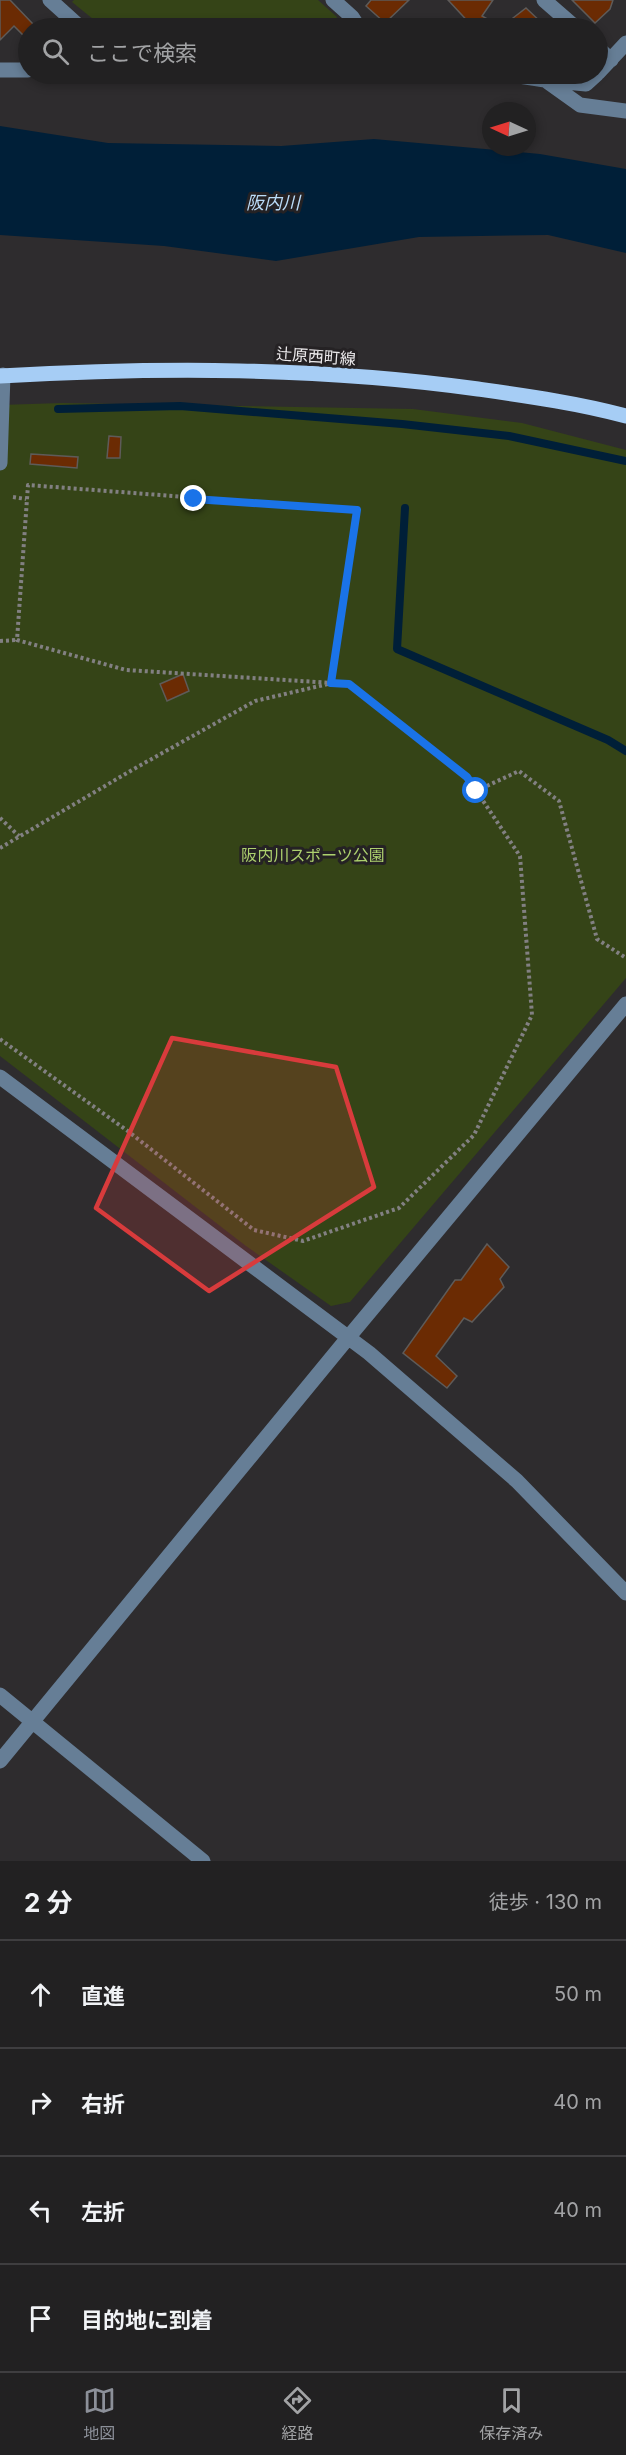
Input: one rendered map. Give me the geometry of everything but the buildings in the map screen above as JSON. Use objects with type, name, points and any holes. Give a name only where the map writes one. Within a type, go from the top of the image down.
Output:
[{"type":"main road","name":"辻原西町線","points":[[2,376],[166,369],[262,370],[431,383],[514,395],[626,416]]},
{"type":"street","points":[[50,0],[70,18]]},
{"type":"street","points":[[333,0],[353,18]]},
{"type":"street","points":[[544,0],[565,18]]},
{"type":"street","points":[[608,63],[626,43]]},
{"type":"street","points":[[0,70],[18,70]]},
{"type":"street","points":[[551,84],[580,105],[626,111]]},
{"type":"street","points":[[0,463],[2,376]]},
{"type":"street","points":[[0,1761],[346,1339],[626,1004]]},
{"type":"street","points":[[0,1077],[346,1339],[369,1353],[517,1481],[626,1593]]},
{"type":"street","points":[[0,1695],[203,1861]]},
{"type":"path","points":[[17,640],[28,485],[357,510],[331,683]]},
{"type":"path","points":[[13,497],[26,499]]},
{"type":"path","points":[[0,641],[17,640],[126,670],[349,684],[467,777],[520,856],[532,1015],[474,1135],[399,1208],[303,1241],[254,1230],[129,1132],[0,1040]]},
{"type":"path","points":[[0,848],[255,701],[331,683]]},
{"type":"path","points":[[476,791],[519,771],[559,801],[597,939],[626,958]]},
{"type":"path","points":[[0,818],[19,836]]},
{"type":"highlighted area","points":[[172,1038],[336,1067],[374,1187],[209,1291],[96,1208]]},
{"type":"green space","points":[[74,0],[318,0],[337,17],[92,18],[72,2]]},
{"type":"green space","name":"阪内川スポーツ公園","points":[[62,403],[413,409],[522,423],[626,450],[626,978],[350,1302],[331,1306],[246,1246],[0,1056],[0,405]]},
{"type":"water","name":"阪内川","points":[[0,126],[108,143],[281,146],[374,139],[482,149],[482,156],[536,156],[536,154],[540,154],[626,169],[626,253],[548,235],[419,237],[276,261],[164,246],[0,235]]},
{"type":"waterway","points":[[58,409],[180,406],[402,424],[509,436],[626,461]]},
{"type":"waterway","points":[[405,508],[397,649],[608,740],[626,751]]},
{"type":"route","points":[[194,499],[357,510],[331,683],[349,684],[467,777],[476,791]]}]
